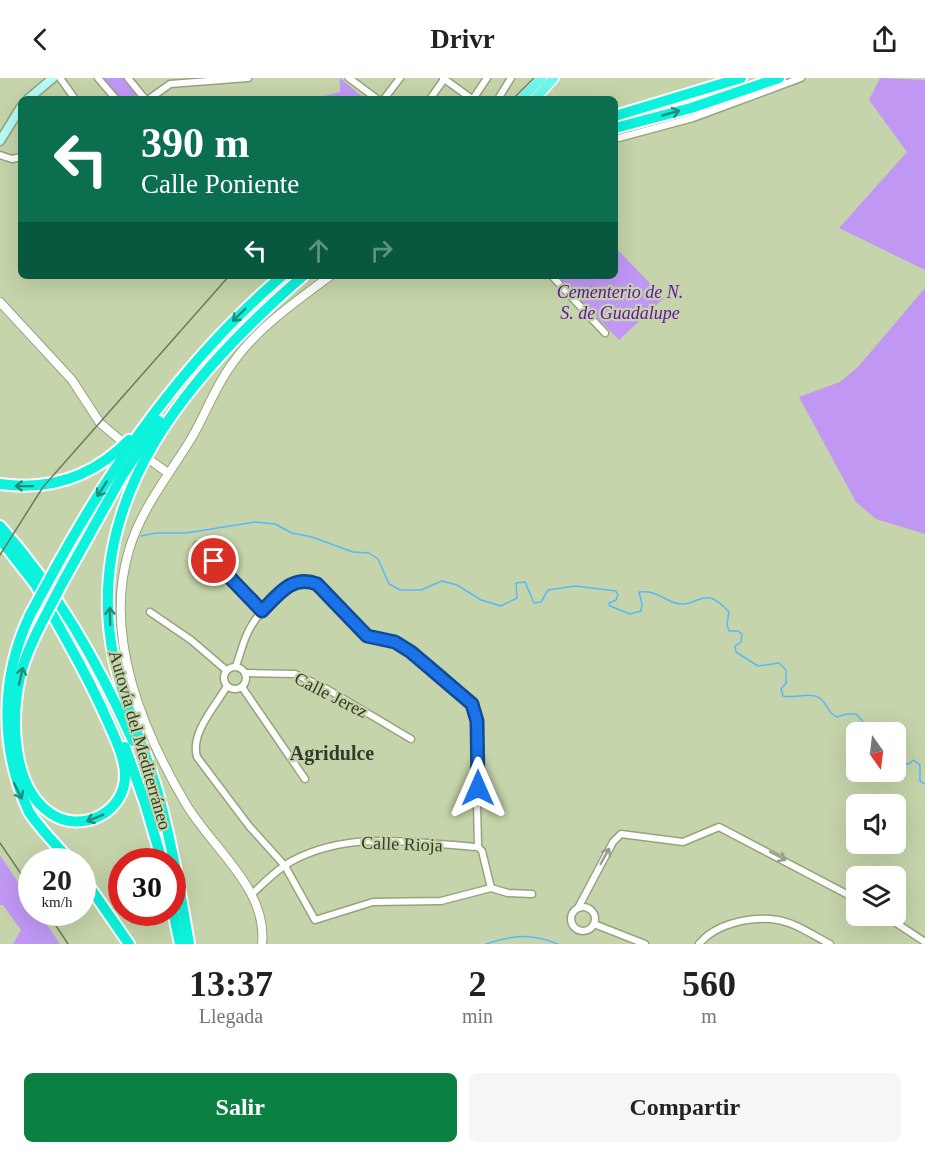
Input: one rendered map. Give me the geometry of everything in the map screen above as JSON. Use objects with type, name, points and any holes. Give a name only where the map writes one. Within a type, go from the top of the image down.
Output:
[{"type":"highway","points":[[618,115],[741,78]]},
{"type":"highway","points":[[618,127],[691,108],[779,78]]},
{"type":"highway","points":[[58,848],[37,824],[10,774],[1,719],[3,685],[14,650],[30,615],[89,509],[168,392],[221,331],[279,279]]},
{"type":"highway","points":[[33,580],[49,609],[88,679],[117,744],[124,766],[125,780],[119,799],[106,813],[89,821],[69,822],[46,810],[28,784],[21,764],[17,741],[17,698],[23,666],[40,626],[49,609],[64,580],[122,476],[166,411],[232,336],[299,279]]},
{"type":"highway","name":"Autovía del Mediterráneo","points":[[189,944],[159,797],[114,659],[109,593],[112,553],[119,524],[143,462],[175,409],[235,339],[300,279]]},
{"type":"highway","points":[[0,484],[39,486],[80,476],[113,455],[146,423]]},
{"type":"highway","points":[[0,526],[38,573],[89,651],[133,741],[168,834]]},
{"type":"highway","points":[[0,539],[33,580],[76,645],[115,722],[136,776],[158,848]]},
{"type":"highway","points":[[96,896],[129,944]]},
{"type":"highway","points":[[176,926],[180,944]]},
{"type":"main road","points":[[34,96],[52,78]]},
{"type":"main road","points":[[524,96],[542,78]]},
{"type":"main road","points":[[538,96],[554,78]]},
{"type":"main road","points":[[0,141],[18,112]]},
{"type":"street","points":[[60,78],[73,96]]},
{"type":"street","points":[[98,78],[113,96]]},
{"type":"street","points":[[128,78],[144,96]]},
{"type":"street","points":[[165,78],[170,84]]},
{"type":"street","points":[[152,96],[170,84],[244,78]]},
{"type":"street","points":[[386,96],[400,78]]},
{"type":"street","points":[[431,96],[444,78],[468,96]]},
{"type":"street","points":[[474,96],[487,78]]},
{"type":"street","points":[[500,96],[511,78]]},
{"type":"street","points":[[618,138],[693,118],[801,78]]},
{"type":"street","points":[[354,79],[374,96]]},
{"type":"street","points":[[0,155],[12,159],[18,158]]},
{"type":"street","points":[[260,944],[264,930],[261,915],[252,894],[188,807],[171,778],[142,716],[126,662],[121,604],[129,551],[143,514],[196,430],[232,363],[258,334],[326,279]]},
{"type":"street","points":[[555,279],[605,333]]},
{"type":"street","points":[[0,302],[72,380],[100,423],[119,439]]},
{"type":"street","points":[[150,460],[168,473]]},
{"type":"street","points":[[197,545],[262,611]]},
{"type":"street","points":[[226,670],[236,666],[247,633],[262,611],[292,582],[309,581],[317,584],[367,636],[388,640],[404,647],[423,660],[465,697],[475,711],[478,847],[482,851],[491,888]]},
{"type":"street","points":[[150,612],[191,640],[226,670]]},
{"type":"street","points":[[236,666],[245,673],[242,687],[305,779]]},
{"type":"street","points":[[226,670],[224,680],[227,686],[235,689],[242,687]]},
{"type":"street","name":"Calle Jerez","points":[[245,673],[295,674],[327,689],[411,739]]},
{"type":"street","points":[[227,686],[194,743],[197,757],[249,826],[285,866],[315,920],[373,902],[441,901],[491,888],[508,893],[532,894]]},
{"type":"street","points":[[593,925],[585,930],[574,927],[571,916],[578,908],[613,842],[621,834],[682,842],[719,827],[846,894]]},
{"type":"street","name":"Calle Rioja","points":[[252,894],[285,866],[301,858],[363,840],[478,847]]},
{"type":"street","points":[[578,908],[586,908],[592,912],[593,925]]},
{"type":"street","points":[[699,944],[716,930],[737,922],[760,919],[779,920],[830,944]]},
{"type":"street","points":[[593,925],[637,944]]},
{"type":"street","points":[[593,925],[645,944]]},
{"type":"street","points":[[901,926],[925,942]]},
{"type":"green space","points":[[101,78],[124,78],[139,94],[116,96]]},
{"type":"green space","points":[[340,78],[361,96],[324,96],[340,92]]},
{"type":"green space","points":[[880,78],[925,80],[925,270],[839,228],[907,152],[869,100]]},
{"type":"green space","name":"Cementerio de N. S. de Guadalupe","points":[[618,250],[664,298],[619,340],[560,279],[618,279]]},
{"type":"green space","points":[[925,288],[925,534],[876,519],[856,502],[799,397],[840,382],[858,367]]},
{"type":"green space","points":[[0,855],[18,882],[18,926],[3,905],[0,905]]},
{"type":"green space","points":[[18,926],[48,926],[60,944],[13,944],[21,930]]},
{"type":"waterway","points":[[141,536],[156,533],[186,533],[255,522],[275,524],[292,533],[312,537],[353,552],[369,553],[378,559],[389,584],[400,590],[421,590],[442,581],[457,585],[481,600],[501,606],[517,598],[516,583],[525,582],[534,603],[541,602],[548,590],[575,586],[616,591],[618,595],[616,600],[609,603],[610,606],[630,614],[641,611],[639,592],[652,593],[678,604],[687,604],[703,598],[713,599],[729,612],[727,624],[729,631],[738,631],[742,634],[741,642],[735,646],[736,652],[758,666],[779,663],[786,670],[786,683],[781,689],[783,696],[817,697],[837,717],[856,714],[863,722]]},
{"type":"waterway","points":[[906,763],[909,764],[913,760],[920,765],[920,781],[925,784]]},
{"type":"waterway","points":[[486,944],[522,936],[558,944]]},
{"type":"tram line","points":[[516,96],[534,78]]},
{"type":"tram line","points":[[0,555],[43,487],[226,279]]},
{"type":"tram line","points":[[0,843],[18,869]]},
{"type":"tram line","points":[[56,926],[68,944]]},
{"type":"district","name":"Agridulce","points":[[332,753]]},
{"type":"route","points":[[214,561],[262,611],[292,582],[309,581],[317,584],[367,636],[395,642],[423,660],[472,704],[477,721],[478,788]]}]
